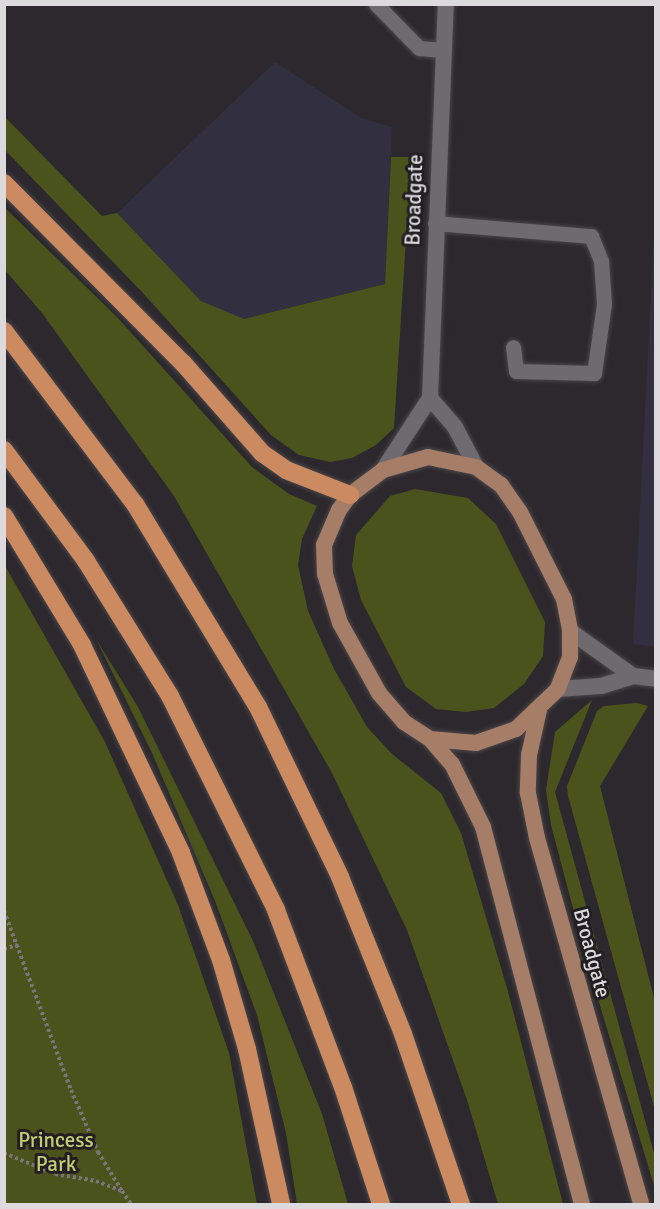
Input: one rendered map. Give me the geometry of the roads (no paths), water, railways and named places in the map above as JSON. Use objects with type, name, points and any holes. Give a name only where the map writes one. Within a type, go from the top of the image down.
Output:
[{"type":"highway","points":[[4,183],[183,363],[262,453],[286,470],[350,495]]},
{"type":"highway","points":[[4,331],[135,504],[258,707],[340,877],[403,1034],[461,1204]]},
{"type":"highway","points":[[4,450],[86,561],[176,706],[276,910],[344,1088],[381,1204]]},
{"type":"highway","points":[[4,516],[82,645],[181,853],[220,960],[247,1049],[281,1204]]},
{"type":"main road","name":"Broadgate","points":[[430,739],[476,743],[493,739],[516,729],[539,710],[558,689],[570,657],[570,631],[564,599],[520,512],[501,485],[476,467],[428,457],[383,470],[350,495],[339,510],[324,545],[324,574],[340,623],[379,693],[404,722],[430,739],[452,764],[483,827],[582,1204]]},
{"type":"main road","name":"Broadgate","points":[[539,710],[529,754],[528,793],[537,838],[641,1204]]},
{"type":"street","name":"Broadgate","points":[[383,470],[430,398],[435,223],[446,4]]},
{"type":"street","name":"Broadgate","points":[[430,398],[454,427],[476,467]]},
{"type":"street","points":[[570,631],[633,676]]},
{"type":"street","points":[[558,689],[601,686],[633,676],[656,679]]},
{"type":"lane","points":[[376,4],[419,48],[443,50]]},
{"type":"lane","points":[[435,223],[591,236],[601,261],[604,304],[594,373],[516,371],[513,347]]},
{"type":"park label","name":"Princess Park","points":[[56,1152]]}]
